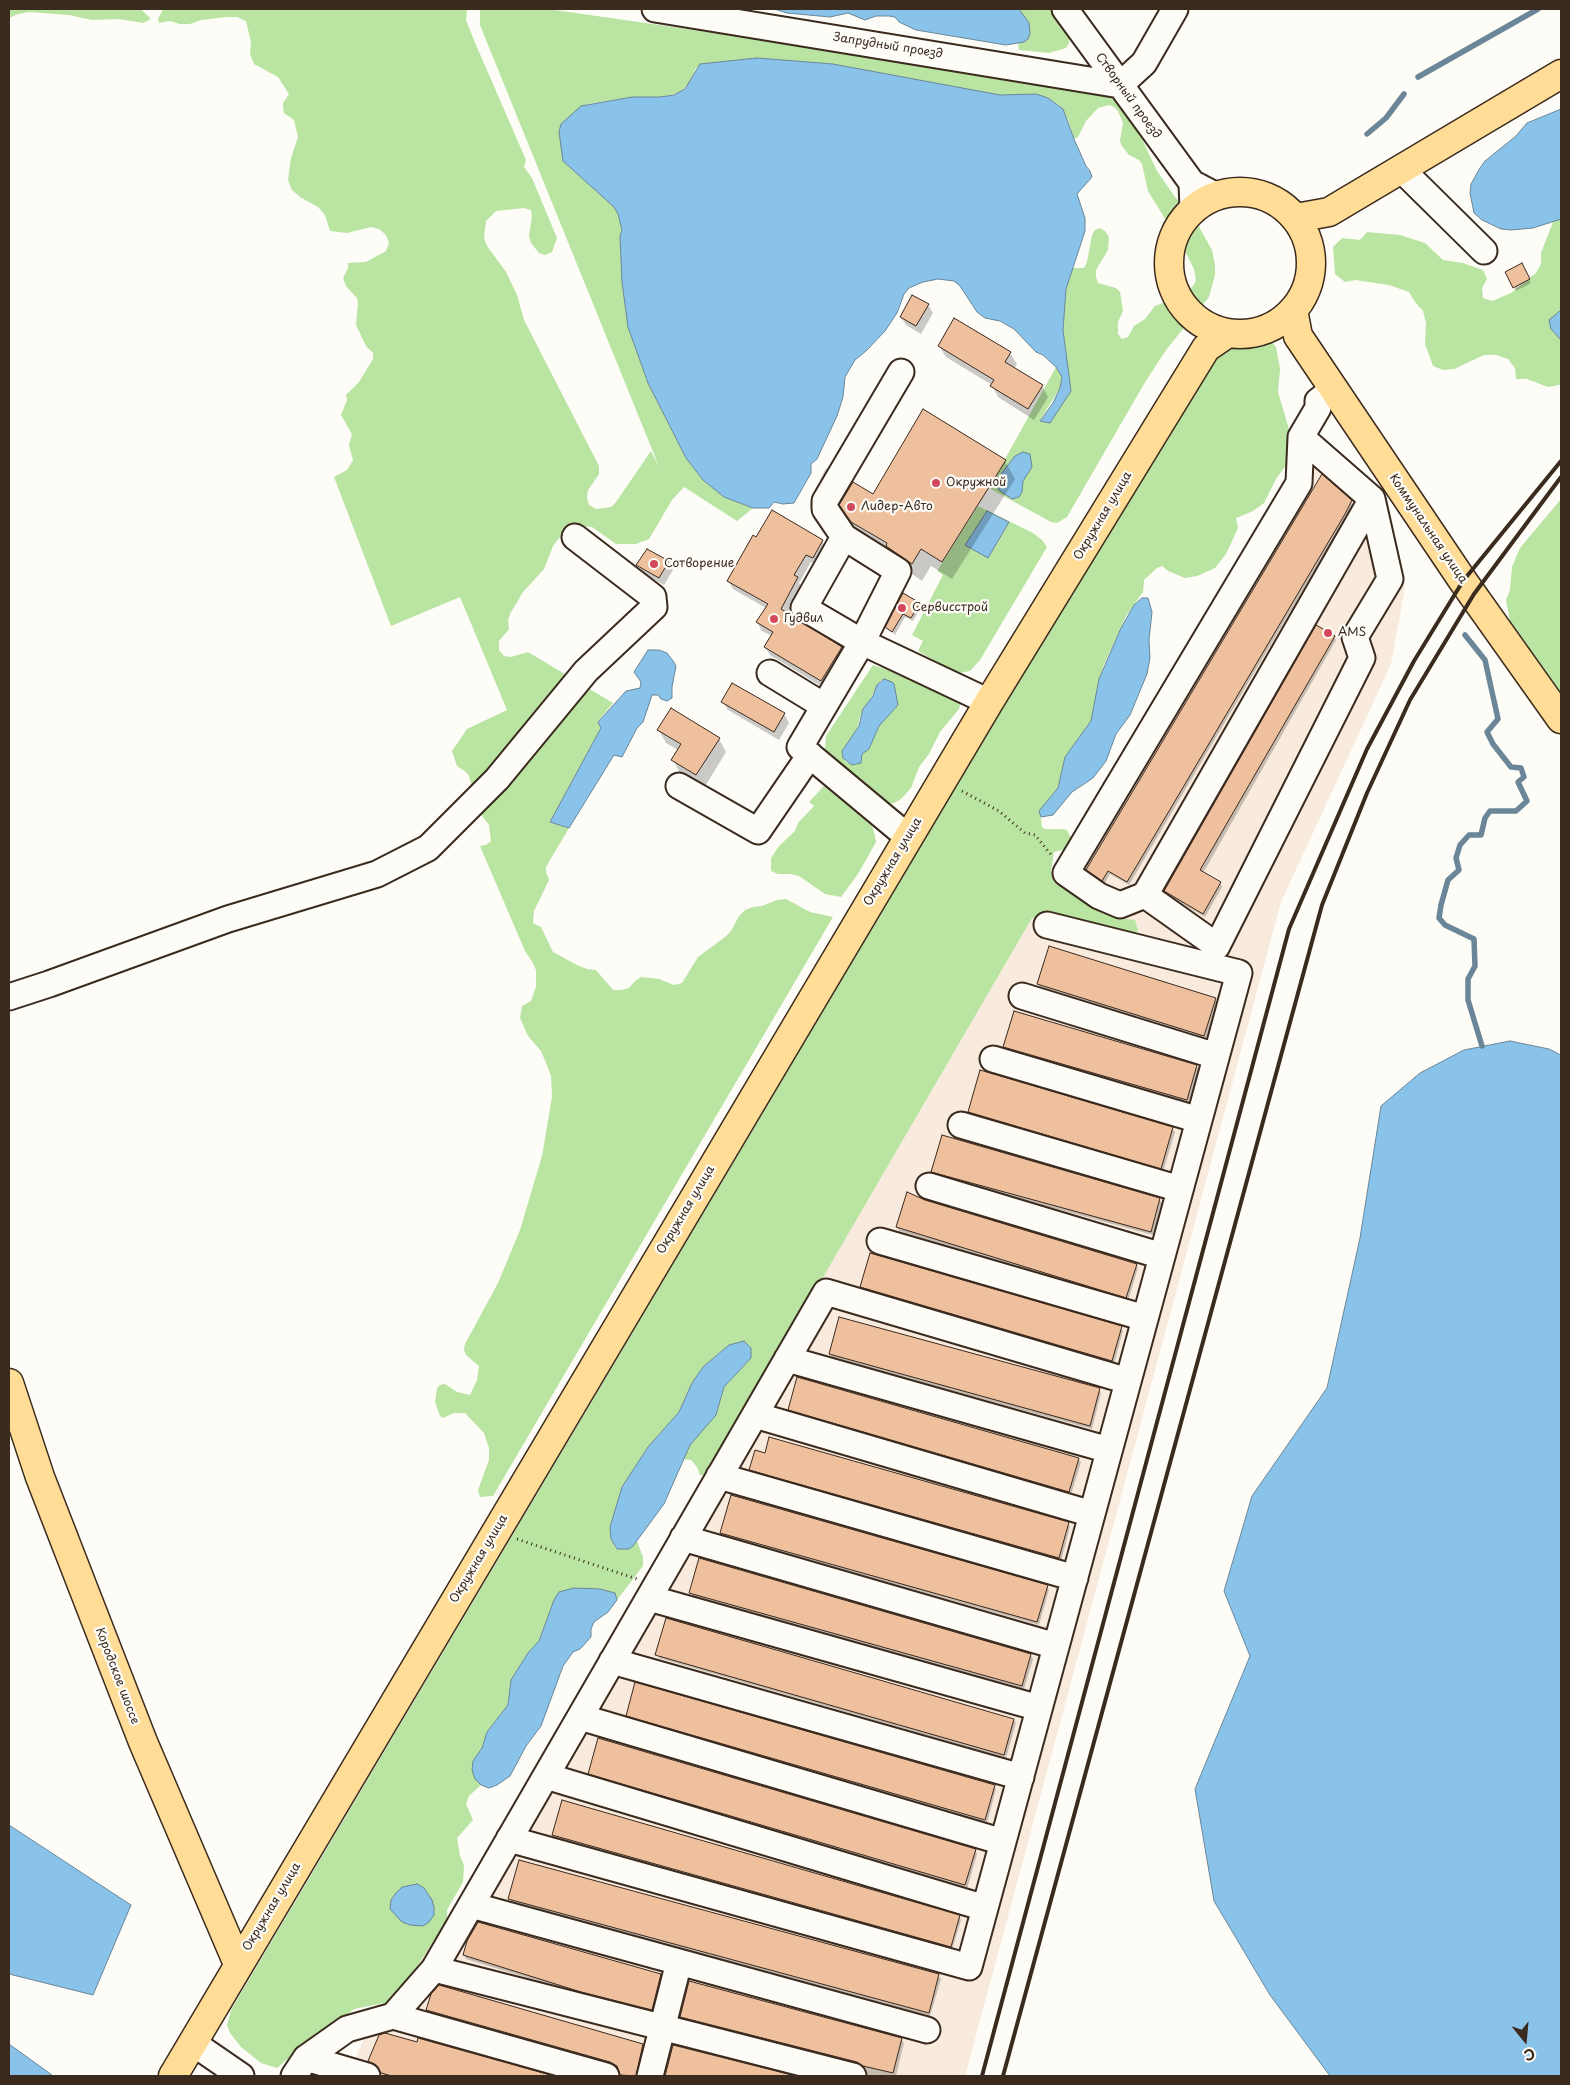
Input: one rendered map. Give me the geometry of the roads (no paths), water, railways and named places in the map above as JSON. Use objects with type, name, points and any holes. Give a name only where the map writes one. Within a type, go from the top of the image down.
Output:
[{"type":"main road","points":[[1302,229],[1561,74]]},
{"type":"main road","points":[[1232,192],[1256,193],[1278,202],[1302,229],[1312,263],[1308,287],[1287,324],[1256,332],[1213,335],[1192,315],[1178,297],[1170,276],[1170,253],[1176,230],[1193,210],[1217,196],[1232,192]]},
{"type":"main road","name":"Коммунальная улица","points":[[1287,324],[1334,389],[1463,582],[1561,719]]},
{"type":"main road","name":"Окружная улица","points":[[173,2076],[908,837],[1213,335]]},
{"type":"main road","name":"Кородское шоссе","points":[[9,1383],[40,1477],[142,1742],[238,1964]]},
{"type":"street","name":"Запрудный проезд","points":[[655,9],[1120,85]]},
{"type":"street","name":"Створный проезд","points":[[1065,9],[1192,183]]},
{"type":"street","points":[[1120,85],[1144,63],[1175,9]]},
{"type":"street","points":[[1401,169],[1484,251]]},
{"type":"street","points":[[1193,210],[1192,183],[1217,196]]},
{"type":"street","points":[[901,372],[824,501],[825,509],[844,538],[898,571],[862,642],[800,747],[908,837]]},
{"type":"street","points":[[1334,389],[1318,402],[1318,408],[1301,437],[1299,483],[1066,873],[1099,896],[1120,905],[1145,895],[1372,499]]},
{"type":"street","points":[[1145,895],[1217,946],[1362,658],[1355,637],[1390,579],[1372,499],[1301,437]]},
{"type":"street","points":[[9,997],[228,919],[377,874],[428,848],[497,779],[586,671],[654,607],[654,597],[575,537]]},
{"type":"street","points":[[844,538],[804,608],[862,642],[989,702]]},
{"type":"street","points":[[770,673],[824,706]]},
{"type":"street","points":[[679,786],[758,831],[810,755]]},
{"type":"street","points":[[509,1839],[969,1968],[1239,973],[1047,925]]},
{"type":"street","points":[[1022,996],[1216,1056]]},
{"type":"street","points":[[993,1059],[1199,1120]]},
{"type":"street","points":[[961,1125],[1180,1189]]},
{"type":"street","points":[[929,1186],[1162,1256]]},
{"type":"street","points":[[880,1241],[1145,1318]]},
{"type":"street","points":[[393,2016],[434,1969],[826,1292],[1128,1382]]},
{"type":"street","points":[[787,1359],[1109,1450]]},
{"type":"street","points":[[755,1415],[1092,1514]]},
{"type":"street","points":[[719,1476],[1075,1578]]},
{"type":"street","points":[[683,1538],[1056,1646]]},
{"type":"street","points":[[652,1592],[1039,1708]]},
{"type":"street","points":[[612,1661],[1021,1777]]},
{"type":"street","points":[[580,1717],[1003,1842]]},
{"type":"street","points":[[546,1776],[985,1908]]},
{"type":"street","points":[[471,1905],[927,2030]]},
{"type":"street","points":[[650,2076],[679,1962]]},
{"type":"street","points":[[434,1969],[853,2076]]},
{"type":"street","points":[[300,2067],[347,2029],[393,2016],[606,2076]]},
{"type":"street","points":[[193,2043],[241,2076]]},
{"type":"street","points":[[300,2067],[367,2076]]},
{"type":"water","points":[[774,9],[1019,9],[1029,23],[1030,34],[1024,42],[1006,45],[916,30],[899,22],[895,17],[889,16],[876,16],[865,20],[848,13],[830,17],[787,13]]},
{"type":"water","points":[[757,58],[833,64],[1000,95],[1036,94],[1048,98],[1063,109],[1074,139],[1092,177],[1077,194],[1085,218],[1085,231],[1066,289],[1063,330],[1071,391],[1050,423],[1040,421],[1053,403],[1060,388],[1062,377],[1056,367],[1043,355],[1036,352],[1014,329],[1000,321],[985,318],[977,312],[960,286],[954,281],[938,279],[923,282],[909,288],[904,294],[897,313],[885,331],[855,360],[845,377],[843,397],[837,416],[817,459],[811,464],[811,473],[794,503],[783,504],[774,502],[769,508],[753,508],[724,497],[703,480],[686,458],[648,383],[628,327],[622,282],[620,236],[622,230],[618,214],[614,207],[563,161],[559,132],[561,124],[581,106],[632,97],[674,95],[685,89],[700,64]]},
{"type":"water","points":[[1561,109],[1561,219],[1533,228],[1511,230],[1501,229],[1482,220],[1474,213],[1470,193],[1471,184],[1480,168],[1485,161],[1516,136],[1527,123]]},
{"type":"water","points":[[1561,310],[1561,340],[1551,329],[1549,320]]},
{"type":"water","points":[[1023,452],[1030,454],[1032,467],[1023,481],[1022,492],[1019,497],[1012,499],[999,490],[996,484],[998,478],[1015,456]]},
{"type":"water","points":[[987,511],[1009,522],[988,558],[965,545]]},
{"type":"water","points":[[1142,598],[1148,598],[1152,612],[1149,640],[1150,658],[1147,674],[1130,715],[1116,734],[1106,761],[1093,778],[1072,792],[1053,815],[1041,817],[1039,811],[1058,788],[1065,757],[1091,721],[1099,679],[1121,628],[1134,605]]},
{"type":"water","points":[[648,650],[659,650],[667,653],[676,666],[672,698],[667,701],[661,699],[658,695],[652,695],[643,722],[637,728],[622,757],[614,755],[569,828],[550,822],[601,728],[598,722],[626,691],[640,688],[641,682],[634,672]]},
{"type":"water","points":[[884,679],[894,684],[898,705],[879,726],[869,749],[862,754],[861,763],[852,765],[843,758],[842,751],[859,726],[863,709],[873,696],[877,685]]},
{"type":"water","points":[[1510,1041],[1549,1049],[1561,1055],[1561,2076],[1330,2076],[1270,1995],[1214,1901],[1195,1789],[1250,1656],[1224,1591],[1252,1496],[1327,1388],[1360,1238],[1381,1106],[1420,1073],[1464,1050]]},
{"type":"water","points":[[744,1341],[751,1348],[751,1358],[724,1387],[716,1415],[690,1445],[664,1504],[633,1546],[629,1549],[617,1549],[611,1539],[610,1527],[622,1487],[648,1447],[679,1412],[692,1383],[703,1367],[729,1345]]},
{"type":"water","points":[[574,1588],[600,1589],[615,1593],[617,1600],[608,1612],[594,1622],[591,1629],[591,1637],[580,1649],[573,1652],[563,1666],[541,1726],[526,1746],[510,1776],[489,1788],[481,1785],[475,1779],[472,1770],[473,1761],[482,1748],[487,1732],[508,1705],[511,1680],[528,1653],[539,1641],[554,1600],[559,1592]]},
{"type":"water","points":[[9,1825],[131,1905],[93,1995],[9,1974]]},
{"type":"water","points":[[417,1884],[424,1888],[434,1907],[434,1915],[423,1926],[402,1922],[390,1909],[391,1900],[402,1887]]},
{"type":"water","points":[[9,2044],[52,2075],[9,2076]]},
{"type":"waterway","points":[[1418,77],[1538,9]]},
{"type":"waterway","points":[[1367,134],[1386,118],[1404,94]]},
{"type":"waterway","points":[[1465,635],[1485,660],[1498,719],[1487,732],[1493,744],[1511,767],[1521,768],[1524,777],[1518,782],[1527,801],[1516,811],[1490,811],[1485,818],[1481,835],[1469,835],[1460,845],[1456,858],[1459,870],[1448,880],[1441,905],[1439,918],[1445,925],[1474,939],[1475,966],[1468,979],[1468,1000],[1482,1046]]},
{"type":"railway","points":[[982,2076],[1289,929],[1367,749],[1414,661],[1463,581],[1561,461]]},
{"type":"railway","points":[[1003,2076],[1322,905],[1367,793],[1410,700],[1474,594],[1561,477]]},
{"type":"place","name":"Окружной","points":[[936,483]]},
{"type":"place","name":"Лидер-Авто","points":[[851,507]]},
{"type":"place","name":"Сотворение","points":[[654,564]]},
{"type":"place","name":"Сервисстрой","points":[[902,608]]},
{"type":"place","name":"Гудвил","points":[[774,619]]},
{"type":"place","name":"AMS","points":[[1328,633]]}]
